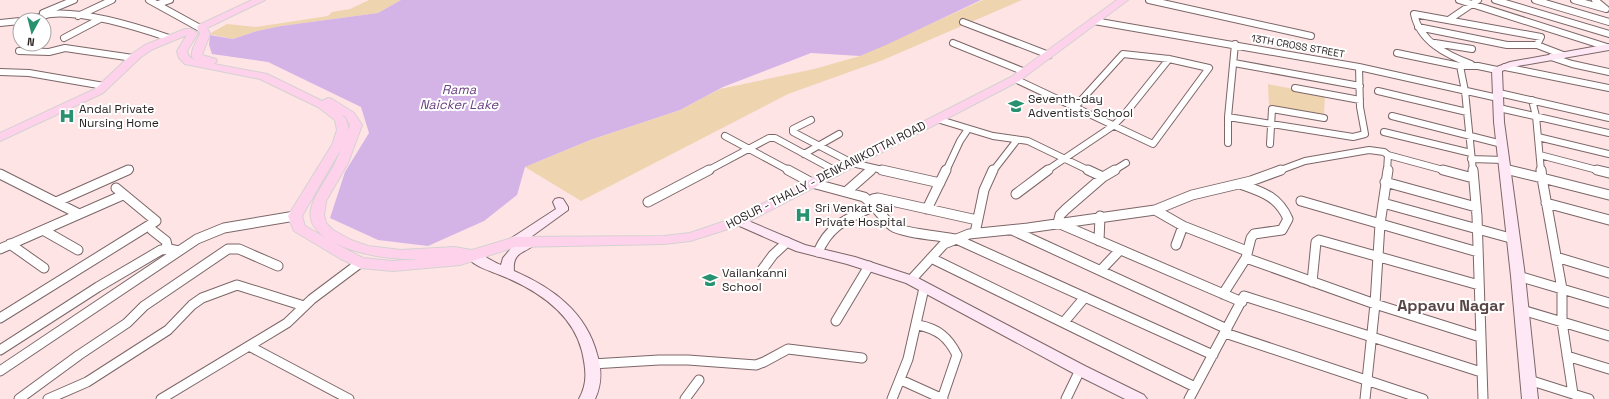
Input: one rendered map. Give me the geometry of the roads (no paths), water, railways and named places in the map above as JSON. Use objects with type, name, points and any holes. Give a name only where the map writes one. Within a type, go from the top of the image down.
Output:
[{"type":"main road","points":[[260,0],[198,33],[183,47],[184,58],[190,62],[263,76],[322,105],[340,119],[343,130],[338,145],[294,216]]},
{"type":"main road","name":"HOSUR - THALLY - DENKANIKOTTAI ROAD","points":[[294,216],[299,228],[331,248],[360,263],[393,266],[424,265],[460,260],[515,242],[664,240],[696,236],[739,221],[1020,75],[1123,0]]},
{"type":"main road","points":[[0,137],[99,91],[133,58],[149,47],[169,38],[198,33]]},
{"type":"main road","name":"HOSUR - THALLY - DENKANIKOTTAI ROAD","points":[[198,33],[197,57],[266,70],[278,74],[334,104],[350,115],[356,125],[349,146],[323,193],[317,209],[318,219],[321,226],[328,234],[343,242],[368,251],[388,255],[460,251],[472,255]]},
{"type":"street","points":[[53,14],[75,0]]},
{"type":"street","points":[[46,12],[75,0]]},
{"type":"street","points":[[76,17],[112,0]]},
{"type":"street","points":[[149,0],[158,4],[198,33]]},
{"type":"street","points":[[158,4],[170,0]]},
{"type":"street","points":[[1148,0],[1311,36]]},
{"type":"street","points":[[1459,0],[1608,47]]},
{"type":"street","points":[[1450,19],[1478,0]]},
{"type":"street","points":[[1495,0],[1609,34]]},
{"type":"street","points":[[1535,0],[1609,22]]},
{"type":"street","points":[[1574,0],[1607,9]]},
{"type":"street","points":[[1594,0],[1607,9]]},
{"type":"street","points":[[53,14],[101,19],[148,30],[169,38]]},
{"type":"street","points":[[1478,66],[1456,59],[1434,45],[1418,27],[1414,20],[1414,14],[1450,19],[1541,37],[1537,45]]},
{"type":"street","points":[[64,38],[101,19]]},
{"type":"street","name":"13TH CROSS STREET","points":[[1094,21],[1235,44],[1359,67],[1465,90],[1499,100]]},
{"type":"street","points":[[0,23],[12,22]]},
{"type":"street","points":[[963,22],[1049,55]]},
{"type":"street","points":[[1418,27],[1507,45],[1537,45],[1572,64],[1609,72]]},
{"type":"street","points":[[953,43],[1020,75],[1075,107],[1153,144],[1209,69],[1204,66],[1169,59],[1122,54],[1075,107]]},
{"type":"street","points":[[1228,143],[1228,117],[1235,44]]},
{"type":"street","points":[[1434,45],[1472,49]]},
{"type":"street","points":[[1501,68],[1608,47]]},
{"type":"street","points":[[52,52],[65,48],[133,58]]},
{"type":"street","points":[[1438,61],[1445,52]]},
{"type":"street","points":[[1445,52],[1460,66],[1465,90],[1476,207],[1483,399]]},
{"type":"street","points":[[1397,53],[1460,66],[1501,68],[1609,88]]},
{"type":"street","points":[[1016,194],[1062,158],[1113,126],[1124,115],[1169,59]]},
{"type":"street","points":[[1234,63],[1360,86]]},
{"type":"street","points":[[1228,117],[1353,137],[1360,136],[1365,134],[1360,100],[1359,67]]},
{"type":"street","points":[[1501,68],[1499,100],[1502,144],[1522,310],[1530,399]]},
{"type":"street","points":[[0,72],[29,73],[104,86]]},
{"type":"street","points":[[1295,88],[1360,100]]},
{"type":"street","points":[[1378,91],[1467,112]]},
{"type":"street","points":[[1499,100],[1532,100],[1609,118]]},
{"type":"street","points":[[1499,100],[1536,116],[1609,133]]},
{"type":"street","points":[[1532,100],[1536,116],[1542,178],[1562,289],[1562,322],[1573,394]]},
{"type":"street","points":[[1270,144],[1272,109],[1324,118]]},
{"type":"street","points":[[1392,116],[1502,144]]},
{"type":"street","points":[[937,119],[993,136],[1035,144],[1103,177]]},
{"type":"street","points":[[810,120],[792,130],[793,133],[852,163],[940,183]]},
{"type":"street","points":[[927,209],[968,129]]},
{"type":"street","points":[[1384,132],[1505,164],[1542,178],[1609,195]]},
{"type":"street","points":[[804,154],[839,134]]},
{"type":"street","points":[[725,136],[812,183],[864,197],[873,204],[893,227],[913,233],[937,235],[956,239],[1213,355]]},
{"type":"street","points":[[788,145],[802,137]]},
{"type":"street","points":[[1538,137],[1609,154]]},
{"type":"street","points":[[648,202],[747,148],[772,138],[836,171]]},
{"type":"street","points":[[975,233],[987,182],[996,166],[1017,140]]},
{"type":"street","points":[[911,280],[944,244],[975,233],[1012,230],[1100,216],[1155,210],[1192,195],[1251,182],[1305,161],[1370,150],[1384,152],[1388,155],[1473,178]]},
{"type":"street","points":[[1364,399],[1375,304],[1377,256],[1385,182],[1389,160],[1388,155]]},
{"type":"street","points":[[1540,155],[1609,172]]},
{"type":"street","points":[[1058,223],[1060,215],[1103,177],[1126,163]]},
{"type":"street","points":[[846,192],[873,168]]},
{"type":"street","points":[[56,202],[130,169]]},
{"type":"street","points":[[0,175],[79,214]]},
{"type":"street","points":[[1385,182],[1476,207]]},
{"type":"street","points":[[1223,294],[1246,255],[1251,238],[1254,234],[1282,230],[1288,220],[1280,203],[1269,195],[1240,184]]},
{"type":"street","points":[[0,318],[156,221],[116,188]]},
{"type":"street","points":[[0,249],[123,195]]},
{"type":"street","points":[[818,252],[823,239],[831,228],[873,204],[873,199],[878,198],[977,220]]},
{"type":"street","points":[[1301,201],[1478,252]]},
{"type":"street","points":[[515,242],[562,210],[559,202]]},
{"type":"street","points":[[1383,203],[1514,239]]},
{"type":"street","points":[[1546,203],[1609,220]]},
{"type":"street","points":[[1155,210],[1183,226],[1246,255],[1312,282],[1375,304],[1480,337]]},
{"type":"street","points":[[0,371],[198,239],[218,230],[294,216]]},
{"type":"street","points":[[1099,241],[1100,216]]},
{"type":"street","points":[[739,221],[801,248],[850,260],[911,280],[1124,395],[1139,399]]},
{"type":"street","points":[[1058,223],[1242,302]]},
{"type":"street","points":[[1176,245],[1183,226]]},
{"type":"street","points":[[43,230],[78,250]]},
{"type":"street","points":[[152,230],[166,241],[167,245],[165,249]]},
{"type":"street","points":[[1012,230],[1101,270],[1226,331],[1423,399]]},
{"type":"street","points":[[1312,282],[1316,242],[1319,240],[1479,285]]},
{"type":"street","points":[[508,273],[507,267],[510,257],[521,246],[532,242]]},
{"type":"street","points":[[760,274],[773,255],[787,242]]},
{"type":"street","points":[[10,244],[44,268]]},
{"type":"street","points":[[0,350],[98,287],[165,249],[179,251]]},
{"type":"street","points":[[19,399],[78,355],[127,323],[144,306],[228,249],[239,249],[278,266]]},
{"type":"street","points":[[1101,270],[1120,250]]},
{"type":"street","points":[[472,255],[487,265],[508,273],[546,292],[560,303],[582,330],[589,346],[595,372],[594,382],[587,399]]},
{"type":"street","points":[[1556,257],[1609,272]]},
{"type":"street","points":[[931,258],[1195,387]]},
{"type":"street","points":[[161,399],[287,323],[295,317],[312,299],[360,263]]},
{"type":"street","points":[[836,321],[869,266]]},
{"type":"street","points":[[1518,276],[1609,303]]},
{"type":"street","points":[[48,399],[87,382],[162,334],[174,325],[192,305],[202,298],[238,285],[304,306]]},
{"type":"street","points":[[892,399],[901,380],[918,326],[924,288]]},
{"type":"street","points":[[1189,399],[1244,296],[1481,372]]},
{"type":"street","points":[[1064,322],[1084,297]]},
{"type":"street","points":[[1522,310],[1609,336]]},
{"type":"street","points":[[901,380],[942,399],[957,355],[952,342],[942,334],[932,328],[918,326]]},
{"type":"street","points":[[249,346],[349,399]]},
{"type":"street","points":[[592,364],[659,360],[688,360],[756,365],[762,364],[782,350],[788,349],[862,358]]},
{"type":"street","points":[[1567,356],[1609,369]]},
{"type":"street","points":[[1066,399],[1080,370]]},
{"type":"street","points":[[685,399],[699,380]]},
{"type":"street","points":[[1529,380],[1550,388],[1589,399]]},
{"type":"water","name":"Rama Naicker Lake","points":[[401,0],[981,0],[860,56],[811,53],[723,87],[680,110],[590,140],[525,167],[517,195],[484,221],[428,246],[378,240],[330,218],[345,172],[369,133],[361,107],[268,62],[212,54],[209,45],[210,35],[233,39],[257,31],[281,26],[378,13]]},
{"type":"place","name":"Seventh-day Adventists School","points":[[1016,106]]},
{"type":"place","name":"Andal Private Nursing Home","points":[[67,116]]},
{"type":"place","name":"Sri Venkat Sai Private Hospital","points":[[803,215]]},
{"type":"place","name":"Vailankanni School","points":[[710,280]]},
{"type":"district","name":"Appavu Nagar","points":[[1451,305]]}]
